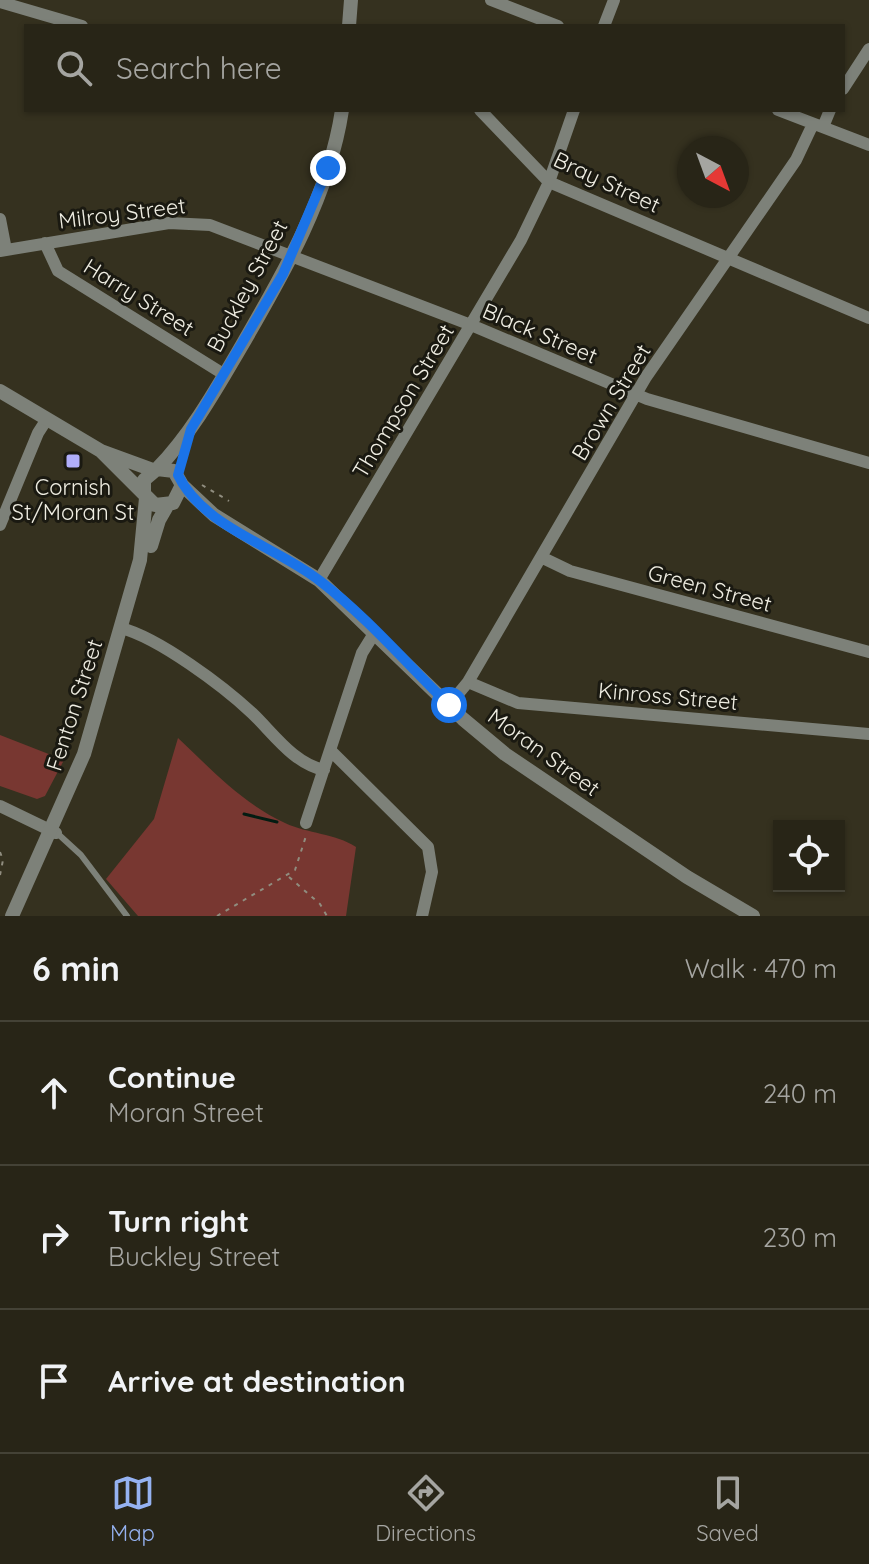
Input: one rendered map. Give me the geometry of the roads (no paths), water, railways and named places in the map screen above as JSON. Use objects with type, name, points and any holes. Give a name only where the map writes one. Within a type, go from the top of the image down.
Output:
[{"type":"street","points":[[349,24],[351,0]]},
{"type":"street","points":[[605,24],[614,0]]},
{"type":"street","points":[[495,1],[553,24]]},
{"type":"street","points":[[0,2],[75,24]]},
{"type":"street","points":[[845,86],[869,49]]},
{"type":"street","name":"Buckley Street","points":[[155,470],[191,429],[292,255],[328,168],[342,112]]},
{"type":"street","name":"Bray Street","points":[[482,112],[549,182],[869,318]]},
{"type":"street","name":"Thompson Street","points":[[319,580],[521,240],[549,182],[573,112]]},
{"type":"street","points":[[783,112],[869,145]]},
{"type":"street","name":"Brown Street","points":[[449,705],[468,682],[543,558],[636,395],[828,112]]},
{"type":"street","points":[[0,219],[3,251]]},
{"type":"street","name":"Milroy Street","points":[[3,251],[152,225],[197,223],[238,234],[292,255]]},
{"type":"street","name":"Harry Street","points":[[45,243],[58,271],[225,375]]},
{"type":"street","name":"Black Street","points":[[292,255],[471,325],[636,395],[869,463]]},
{"type":"street","points":[[0,391],[101,451],[155,470],[168,469],[180,480],[180,495],[170,505],[155,505],[101,451]]},
{"type":"street","points":[[0,525],[38,433],[47,419]]},
{"type":"street","name":"Buckley Street","points":[[180,480],[191,429]]},
{"type":"street","points":[[145,495],[144,480],[155,470]]},
{"type":"street","name":"Moran Street","points":[[180,480],[214,515],[319,580],[449,705],[522,766],[753,916]]},
{"type":"street","name":"Fenton Street","points":[[125,629],[143,548],[145,495]]},
{"type":"street","name":"Moran Street","points":[[170,505],[214,515]]},
{"type":"street","name":"Fenton Street","points":[[20,916],[84,754],[154,534],[170,505]]},
{"type":"street","name":"Green Street","points":[[543,558],[570,571],[869,652]]},
{"type":"street","points":[[125,629],[209,678],[246,707],[302,762],[324,770]]},
{"type":"street","points":[[306,823],[362,653],[375,632]]},
{"type":"street","name":"Kinross Street","points":[[468,682],[497,697],[527,704],[869,734]]},
{"type":"street","points":[[330,750],[428,847],[433,864],[422,916]]},
{"type":"street","points":[[0,806],[53,830]]},
{"type":"street","name":"Fenton Street","points":[[12,916],[53,830]]},
{"type":"lane","points":[[53,830],[81,855],[127,916]]},
{"type":"waterway","points":[[244,814],[277,822]]},
{"type":"place","name":"Cornish St/Moran St","points":[[73,461]]}]
